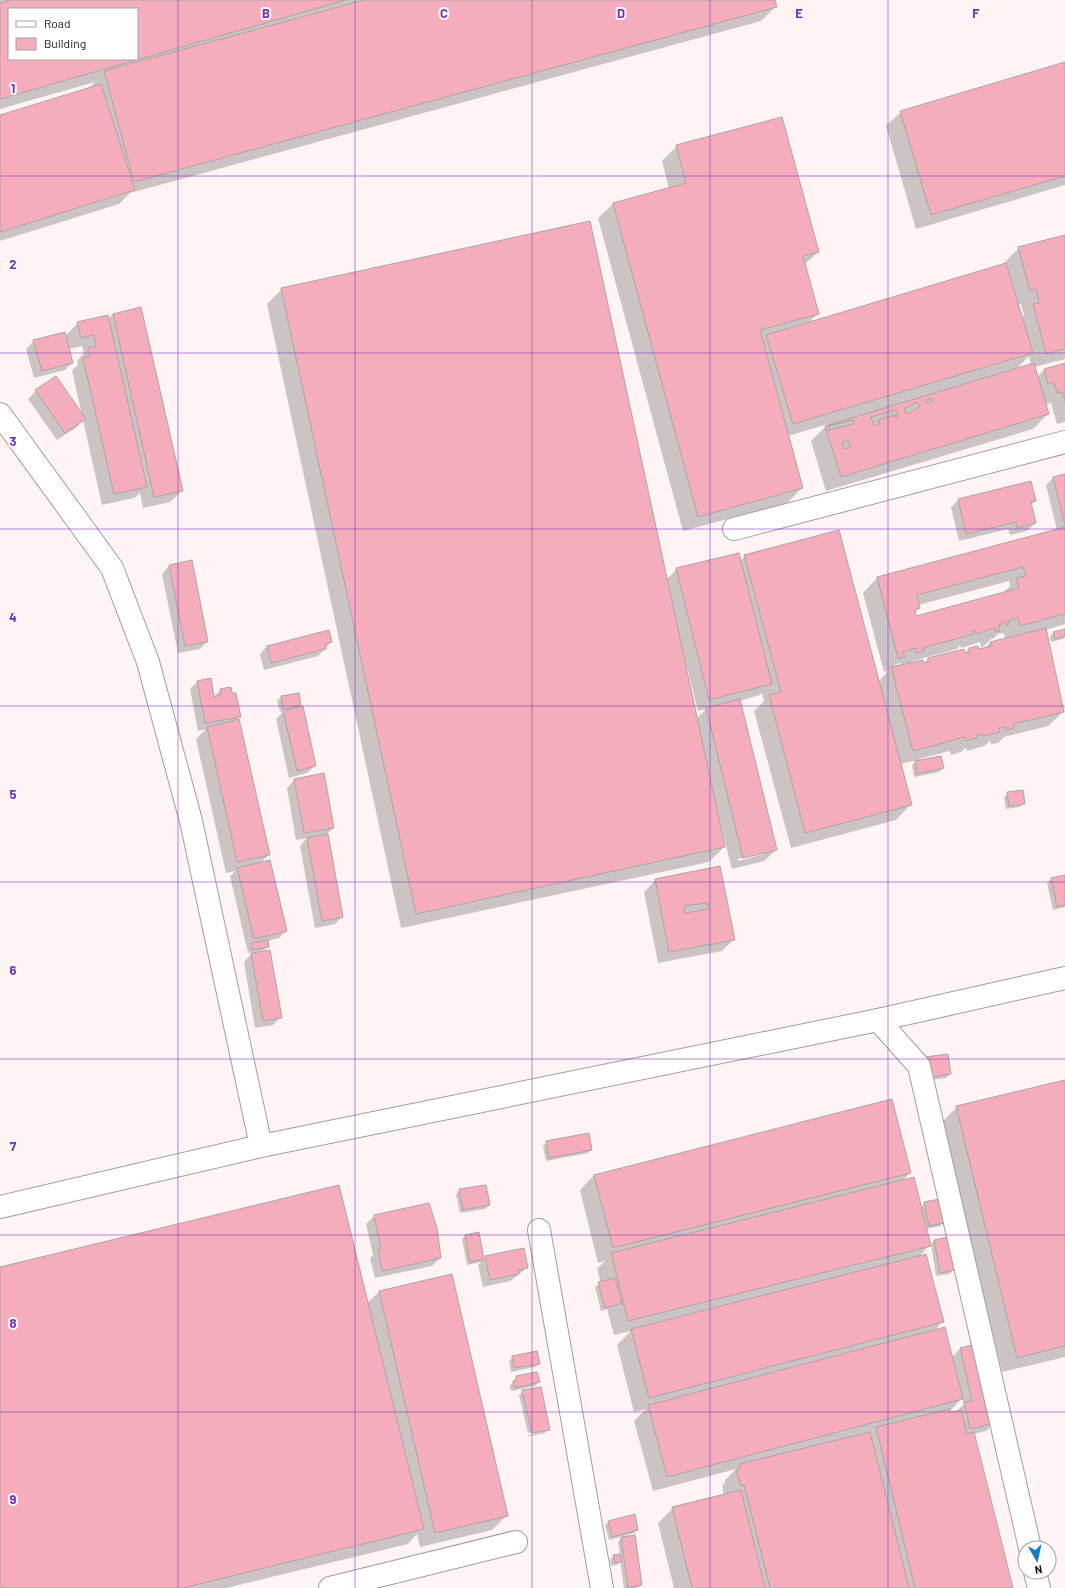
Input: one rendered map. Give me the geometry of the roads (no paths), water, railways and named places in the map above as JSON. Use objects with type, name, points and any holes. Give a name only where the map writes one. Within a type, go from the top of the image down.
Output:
[{"type":"lane","points":[[0,414],[112,568],[148,662],[191,821],[261,1146]]},
{"type":"lane","points":[[734,529],[1065,442]]},
{"type":"lane","points":[[878,1020],[1065,978]]},
{"type":"lane","points":[[0,1207],[261,1146],[1065,982]]},
{"type":"lane","points":[[878,1020],[919,1066],[1028,1540]]},
{"type":"lane","points":[[539,1230],[602,1588]]},
{"type":"lane","points":[[330,1588],[516,1542]]}]
